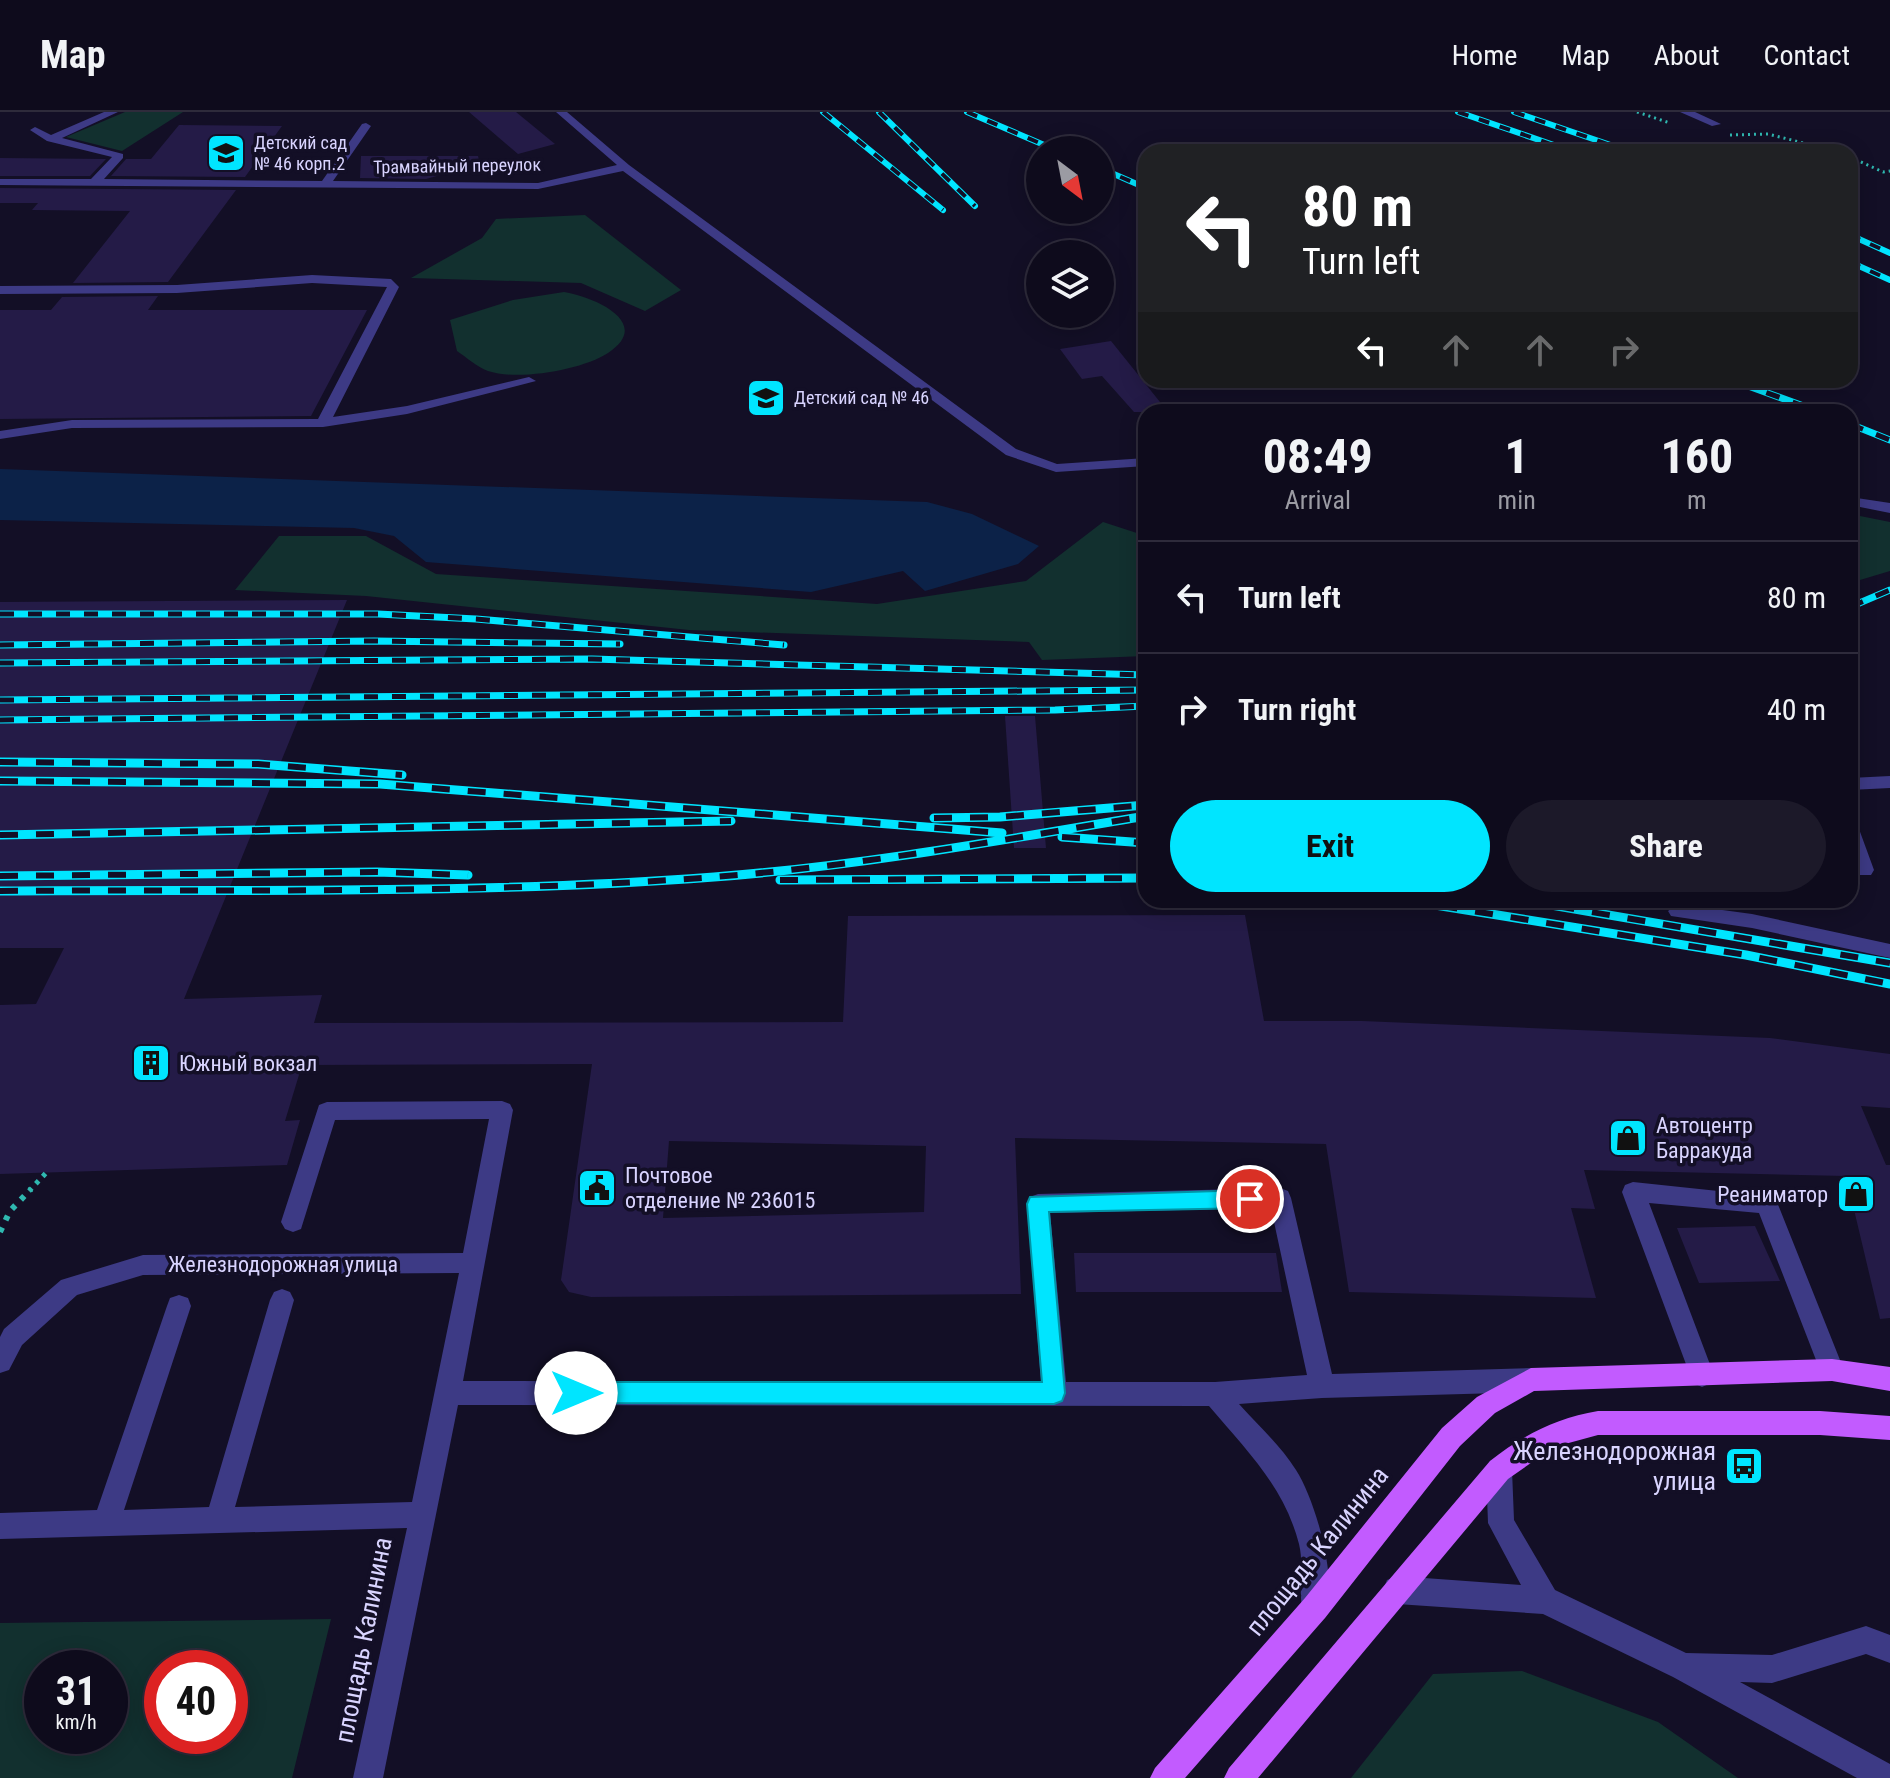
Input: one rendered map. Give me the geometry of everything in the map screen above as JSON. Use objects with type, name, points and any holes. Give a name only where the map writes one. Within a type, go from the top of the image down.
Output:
[{"type":"main road","points":[[1531,1380],[1832,1370],[1890,1379]]},
{"type":"main road","name":"площадь Калинина","points":[[1165,1778],[1315,1608],[1451,1437],[1486,1405],[1531,1380]]},
{"type":"main road","points":[[1239,1778],[1499,1470],[1539,1438],[1568,1427],[1598,1423],[1820,1423],[1890,1428]]},
{"type":"street","points":[[51,139],[113,112]]},
{"type":"street","points":[[561,112],[625,167],[1011,452],[1056,468],[1138,463]]},
{"type":"street","points":[[1685,112],[1716,124]]},
{"type":"street","points":[[325,185],[366,126]]},
{"type":"street","points":[[35,130],[51,139],[119,156],[93,184]]},
{"type":"street","name":"Трамвайный переулок","points":[[0,182],[538,186],[625,167]]},
{"type":"street","points":[[0,290],[177,289],[312,279],[391,283],[393,287],[323,423]]},
{"type":"street","points":[[0,435],[72,424],[323,423],[407,410],[529,381]]},
{"type":"street","points":[[1858,502],[1890,508]]},
{"type":"street","points":[[1858,784],[1890,782]]},
{"type":"street","points":[[1858,852],[1864,870]]},
{"type":"street","points":[[1678,911],[1752,921],[1890,951]]},
{"type":"street","points":[[0,1526],[421,1515],[448,1393],[502,1110],[327,1111],[293,1222]]},
{"type":"street","points":[[1702,1375],[1633,1192],[1767,1204],[1832,1370]]},
{"type":"street","points":[[1054,1393],[1038,1204],[1280,1198],[1322,1386]]},
{"type":"street","name":"Железнодорожная улица","points":[[0,1362],[13,1337],[69,1287],[143,1265],[472,1263]]},
{"type":"street","points":[[218,1521],[282,1300]]},
{"type":"street","points":[[106,1524],[179,1306]]},
{"type":"street","points":[[448,1393],[1215,1394],[1322,1386],[1531,1380]]},
{"type":"street","points":[[1215,1394],[1287,1479],[1313,1546],[1315,1608]]},
{"type":"street","points":[[1499,1470],[1501,1523],[1545,1600]]},
{"type":"street","name":"площадь Калинина","points":[[368,1778],[421,1515]]},
{"type":"street","points":[[1397,1590],[1545,1600],[1683,1667],[1886,1778]]},
{"type":"street","points":[[1683,1667],[1772,1669],[1866,1640],[1890,1649]]},
{"type":"path","points":[[1858,161],[1883,172],[1890,171]]},
{"type":"path","points":[[0,1232],[10,1211],[46,1173]]},
{"type":"path","points":[[0,1211],[10,1211]]},
{"type":"green space","points":[[125,112],[183,112],[122,151],[66,137]]},
{"type":"green space","points":[[585,215],[681,290],[645,311],[581,283],[411,278],[482,238],[496,219]]},
{"type":"green space","points":[[564,292],[589,299],[614,312],[622,321],[625,331],[621,342],[597,359],[567,369],[516,375],[488,371],[457,351],[450,320],[513,300]]},
{"type":"green space","points":[[1858,516],[1890,522],[1890,571],[1858,581]]},
{"type":"green space","points":[[1103,522],[1138,533],[1138,656],[1042,660],[1029,642],[689,630],[366,596],[235,590],[279,536],[366,536],[436,574],[877,604],[1026,581]]},
{"type":"green space","points":[[331,1619],[292,1778],[0,1778],[0,1623]]},
{"type":"green space","points":[[1522,1671],[1658,1722],[1738,1778],[1351,1778],[1433,1674]]},
{"type":"water","points":[[0,469],[927,502],[972,514],[1039,546],[1018,564],[925,591],[903,571],[811,592],[426,562],[394,536],[354,528],[0,520]]},
{"type":"building","points":[[469,112],[516,112],[555,144],[518,154]]},
{"type":"building","points":[[179,125],[282,126],[245,177],[111,176],[126,159],[151,159]]},
{"type":"building","points":[[361,156],[478,156],[480,164],[426,179],[360,178]]},
{"type":"building","points":[[0,158],[106,159],[90,176],[0,176]]},
{"type":"building","points":[[0,188],[236,190],[168,282],[73,283],[130,211],[32,210],[38,203],[0,203]]},
{"type":"building","points":[[158,296],[148,310],[367,310],[311,416],[0,419],[0,310],[51,310],[62,297]]},
{"type":"building","points":[[1111,341],[1138,375],[1138,388],[1149,388],[1162,404],[1138,404],[1138,412],[1134,412],[1102,376],[1082,379],[1060,349]]},
{"type":"building","points":[[347,600],[184,999],[322,995],[314,1023],[843,1022],[848,916],[1245,915],[1264,1021],[1362,1021],[1770,1038],[1890,1054],[1890,1108],[1861,1106],[1886,1165],[1890,1165],[1890,1318],[1880,1319],[1846,1176],[1584,1170],[1595,1209],[1571,1208],[1596,1298],[1349,1292],[1326,1144],[1015,1138],[1021,1294],[591,1297],[569,1292],[561,1280],[592,1064],[302,1065],[285,1121],[300,1120],[287,1165],[0,1174],[0,1005],[36,1004],[64,948],[0,948],[0,602]],"holes":[[[669,1141],[926,1146],[924,1212],[663,1218]]]},
{"type":"building","points":[[1005,716],[1035,716],[1046,848],[1014,848]]},
{"type":"building","points":[[1755,1226],[1780,1281],[1699,1283],[1677,1228]]},
{"type":"building","points":[[1074,1253],[1276,1253],[1282,1292],[1076,1292]]},
{"type":"railway","points":[[823,112],[943,210]]},
{"type":"railway","points":[[879,112],[975,206]]},
{"type":"railway","points":[[967,112],[1026,137]]},
{"type":"railway","points":[[1458,112],[1551,144]]},
{"type":"railway","points":[[1514,112],[1608,144]]},
{"type":"railway","points":[[1114,174],[1138,185]]},
{"type":"railway","points":[[1858,239],[1890,253]]},
{"type":"railway","points":[[1858,266],[1890,280]]},
{"type":"railway","points":[[1754,388],[1798,404]]},
{"type":"railway","points":[[1858,427],[1890,440]]},
{"type":"railway","points":[[1858,604],[1890,590]]},
{"type":"railway","points":[[0,614],[378,614],[476,619],[784,645]]},
{"type":"railway","points":[[0,645],[374,641],[620,644]]},
{"type":"railway","points":[[0,663],[592,659],[1138,675]]},
{"type":"railway","points":[[0,700],[1138,690]]},
{"type":"railway","points":[[0,720],[1055,710],[1138,706]]},
{"type":"railway","points":[[0,762],[258,764],[402,775]]},
{"type":"railway","points":[[0,781],[380,784],[1002,833]]},
{"type":"railway","points":[[934,818],[1000,817],[1138,806]]},
{"type":"railway","points":[[0,891],[447,889],[625,883],[768,872],[877,859],[1138,817]]},
{"type":"railway","points":[[0,835],[731,821]]},
{"type":"railway","points":[[1062,837],[1138,842]]},
{"type":"railway","points":[[0,876],[377,872],[468,875]]},
{"type":"railway","points":[[780,880],[1138,878]]},
{"type":"railway","points":[[1454,908],[1746,955],[1890,984]]},
{"type":"railway","points":[[1568,908],[1890,963]]},
{"type":"place","name":"Детский сад № 46 корп.2","points":[[226,153]]},
{"type":"place","name":"Детский сад № 46","points":[[766,398]]},
{"type":"place","name":"Южный вокзал","points":[[151,1063]]},
{"type":"place","name":"Автоцентр Барракуда","points":[[1628,1138]]},
{"type":"place","name":"Почтовое отделение № 236015","points":[[597,1188]]},
{"type":"place","name":"Реаниматор","points":[[1856,1194]]},
{"type":"place","name":"Железнодорожная улица","points":[[1744,1466]]},
{"type":"route","points":[[576,1393],[1054,1393],[1038,1204],[1250,1199]]}]
